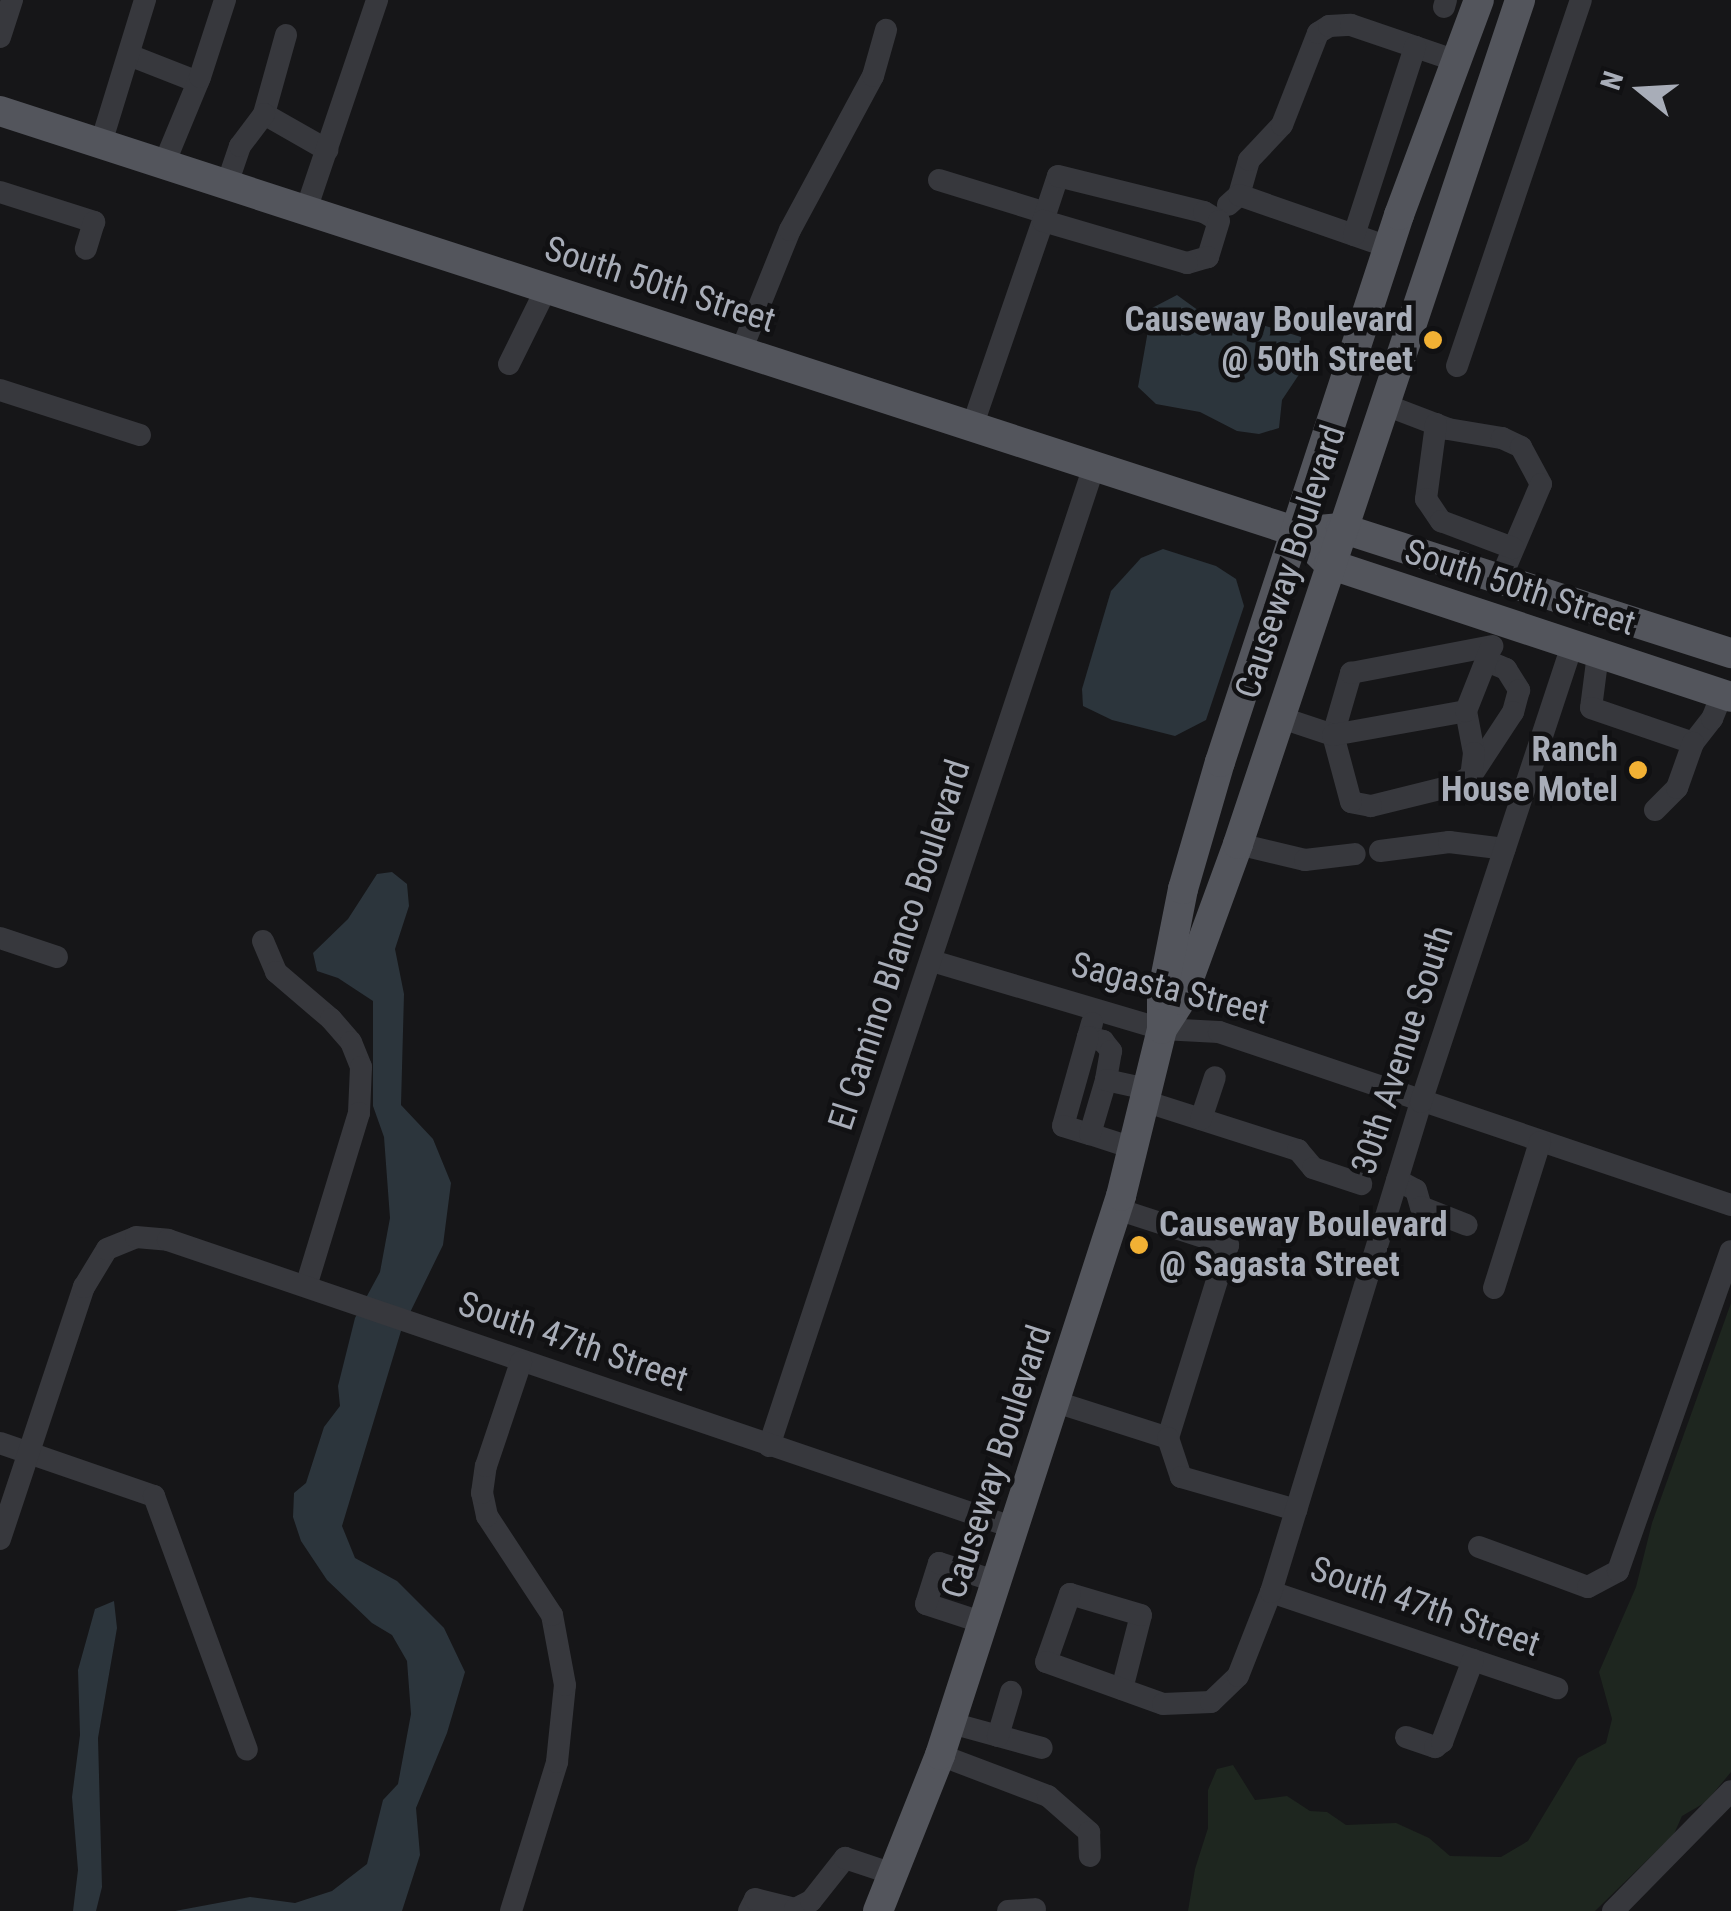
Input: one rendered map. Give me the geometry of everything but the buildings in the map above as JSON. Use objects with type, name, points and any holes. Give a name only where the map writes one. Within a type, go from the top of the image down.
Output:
[{"type":"main road","name":"Causeway Boulevard","points":[[878,1911],[951,1723],[1117,1209],[1162,1029],[1162,996],[1184,888],[1220,762],[1388,248],[1479,0]]},
{"type":"main road","name":"Causeway Boulevard","points":[[1162,1029],[1182,1000],[1238,844],[1340,528],[1520,0]]},
{"type":"main road","name":"South 50th Street","points":[[0,110],[1296,532],[1340,528],[1731,654]]},
{"type":"main road","name":"South 50th Street","points":[[1296,532],[1329,564],[1493,643],[1585,650],[1726,696]]},
{"type":"street","points":[[0,38],[12,0]]},
{"type":"street","points":[[101,144],[145,0]]},
{"type":"street","points":[[164,164],[198,82],[224,0]]},
{"type":"street","points":[[306,210],[377,0]]},
{"type":"street","points":[[1457,366],[1579,6],[1554,0]]},
{"type":"street","points":[[939,180],[1187,263],[1208,257],[1219,221],[1239,195],[1249,160],[1282,125],[1318,33],[1329,26],[1351,25],[1457,61]]},
{"type":"street","points":[[741,352],[790,230],[873,76],[886,30]]},
{"type":"street","points":[[227,184],[240,146],[264,114],[286,34]]},
{"type":"street","points":[[1354,235],[1414,47]]},
{"type":"street","points":[[128,56],[198,82]]},
{"type":"street","points":[[264,114],[327,150]]},
{"type":"street","points":[[972,426],[1058,176],[1204,212],[1219,221]]},
{"type":"street","points":[[0,192],[94,222],[86,249]]},
{"type":"street","points":[[1239,195],[1388,248]]},
{"type":"street","points":[[508,364],[547,287]]},
{"type":"street","points":[[0,390],[140,435]]},
{"type":"street","points":[[1383,404],[1436,424],[1502,438],[1521,447],[1541,484],[1501,578]]},
{"type":"street","points":[[1436,424],[1426,499],[1441,521],[1514,548]]},
{"type":"street","name":"El Camino Blanco Boulevard","points":[[769,1446],[1094,466]]},
{"type":"street","points":[[1493,643],[1519,690],[1512,712],[1472,776],[1456,785],[1372,806],[1351,802],[1332,735],[1351,672],[1493,643]]},
{"type":"street","points":[[1472,776],[1474,753],[1466,711],[1493,643]]},
{"type":"street","points":[[1585,650],[1590,708],[1693,743]]},
{"type":"street","name":"30th Avenue South","points":[[1122,1689],[1141,1615],[1070,1594],[1046,1662],[1164,1704],[1211,1702],[1238,1676],[1271,1592],[1421,1102],[1505,849],[1585,650]]},
{"type":"street","points":[[1655,810],[1677,788],[1693,743],[1726,696]]},
{"type":"street","points":[[1280,717],[1332,735],[1466,711]]},
{"type":"street","points":[[1380,851],[1448,842],[1505,849]]},
{"type":"street","points":[[1238,844],[1305,860],[1355,854]]},
{"type":"street","points":[[0,938],[57,958]]},
{"type":"street","points":[[263,941],[276,972],[331,1019],[351,1042],[361,1067],[359,1113],[306,1286]]},
{"type":"street","name":"Sagasta Street","points":[[932,961],[1162,1029],[1219,1032],[1731,1206]]},
{"type":"street","points":[[1095,1009],[1064,1126],[1133,1148]]},
{"type":"street","points":[[1088,1036],[1103,1041],[1111,1050],[1090,1134]]},
{"type":"street","points":[[1201,1119],[1215,1077]]},
{"type":"street","points":[[1106,1080],[1201,1119],[1298,1150],[1313,1168],[1361,1184]]},
{"type":"street","points":[[1494,1288],[1540,1142]]},
{"type":"street","points":[[1397,1180],[1416,1190],[1421,1207],[1468,1226]]},
{"type":"street","points":[[1117,1209],[1228,1245],[1168,1438],[1180,1477],[1296,1510]]},
{"type":"street","name":"South 47th Street","points":[[29,1454],[84,1287],[107,1248],[136,1237],[168,1240],[1016,1528]]},
{"type":"street","points":[[1479,1547],[1588,1587],[1618,1571],[1731,1251]]},
{"type":"street","points":[[511,1911],[557,1762],[565,1684],[552,1615],[487,1516],[482,1493],[486,1466],[521,1362]]},
{"type":"street","points":[[1056,1402],[1168,1438]]},
{"type":"street","points":[[0,1444],[154,1496],[246,1750]]},
{"type":"street","points":[[0,1539],[29,1454]]},
{"type":"street","points":[[984,1623],[926,1604],[940,1562],[998,1582]]},
{"type":"street","name":"South 47th Street","points":[[1271,1592],[1557,1688]]},
{"type":"street","points":[[1406,1737],[1435,1747],[1442,1742],[1473,1660]]},
{"type":"street","points":[[998,1736],[1011,1692]]},
{"type":"street","points":[[951,1723],[1042,1748]]},
{"type":"street","points":[[940,1755],[1048,1796],[1089,1832],[1090,1856]]},
{"type":"street","points":[[1613,1911],[1731,1790]]},
{"type":"street","points":[[749,1911],[755,1899],[795,1909],[811,1902],[845,1858],[893,1874]]},
{"type":"street","points":[[1008,1911],[1035,1910]]},
{"type":"shaded area","points":[[1177,295],[1217,324],[1253,322],[1301,337],[1300,373],[1282,400],[1279,428],[1259,434],[1237,431],[1200,412],[1156,404],[1138,387],[1152,308]]},
{"type":"shaded area","points":[[1163,549],[1216,566],[1236,579],[1244,606],[1206,720],[1175,736],[1112,720],[1083,706],[1082,689],[1111,591],[1141,558]]},
{"type":"shaded area","points":[[392,872],[407,884],[409,906],[395,949],[404,994],[401,1105],[433,1139],[451,1183],[443,1245],[401,1331],[342,1526],[355,1558],[397,1581],[444,1628],[465,1672],[447,1733],[416,1808],[420,1855],[402,1911],[175,1911],[250,1897],[295,1903],[332,1891],[367,1864],[383,1800],[398,1784],[411,1714],[407,1661],[392,1635],[372,1623],[327,1580],[301,1541],[293,1517],[294,1493],[306,1483],[324,1427],[340,1406],[338,1386],[355,1318],[380,1272],[390,1218],[384,1137],[373,1106],[373,1001],[338,978],[317,971],[313,953],[348,919],[377,874]]},
{"type":"shaded area","points":[[1731,1303],[1731,1772],[1706,1802],[1682,1816],[1674,1834],[1595,1911],[1188,1911],[1195,1869],[1208,1828],[1208,1790],[1217,1769],[1233,1765],[1255,1800],[1287,1796],[1310,1811],[1327,1812],[1346,1825],[1396,1823],[1429,1838],[1450,1856],[1501,1857],[1528,1841],[1578,1758],[1606,1743],[1612,1719],[1599,1672],[1636,1587],[1652,1523]]},
{"type":"shaded area","points":[[114,1601],[117,1628],[98,1738],[102,1887],[96,1911],[73,1911],[78,1870],[72,1797],[80,1735],[78,1670],[95,1609]]},
{"type":"place","name":"Causeway Boulevard @ 50th Street","points":[[1433,340]]},
{"type":"place","name":"Ranch House Motel","points":[[1638,770]]},
{"type":"place","name":"Causeway Boulevard @ Sagasta Street","points":[[1139,1245]]}]
